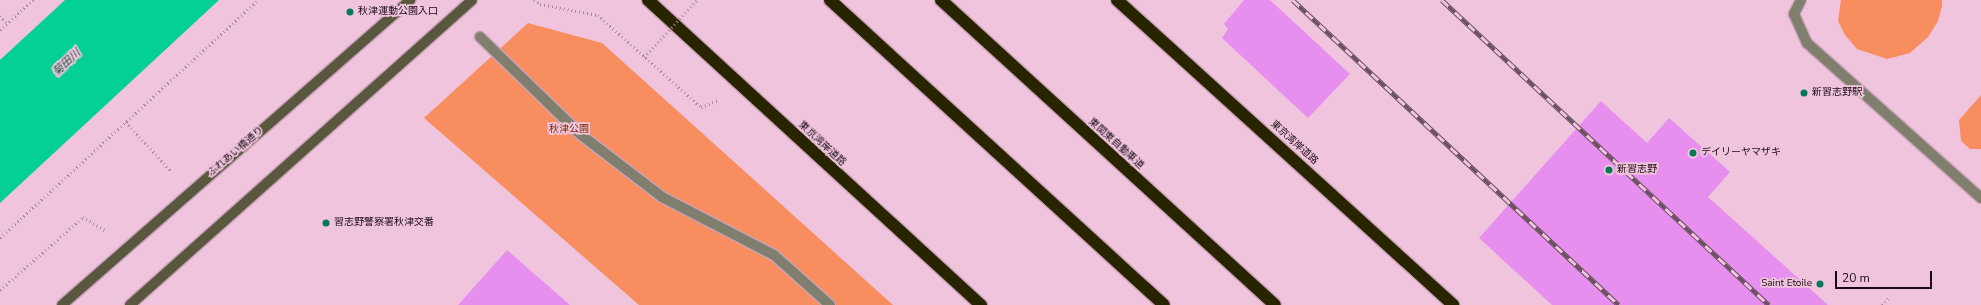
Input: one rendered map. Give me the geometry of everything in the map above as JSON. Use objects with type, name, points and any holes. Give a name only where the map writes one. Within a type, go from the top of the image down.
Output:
[{"type":"highway","name":"東京湾岸道路","points":[[648,0],[981,305]]},
{"type":"highway","points":[[830,0],[1164,305]]},
{"type":"highway","name":"東関東自動車道","points":[[941,0],[1275,305]]},
{"type":"highway","name":"東京湾岸道路","points":[[1117,0],[1454,305]]},
{"type":"street","name":"ふれあい橋通り","points":[[62,305],[410,0]]},
{"type":"street","points":[[130,305],[472,0]]},
{"type":"lane","points":[[1801,0],[1794,14],[1807,43],[1981,198]]},
{"type":"lane","points":[[480,37],[580,134],[662,197],[774,255],[830,305]]},
{"type":"path","points":[[0,30],[33,0]]},
{"type":"path","points":[[0,238],[258,0]]},
{"type":"path","points":[[534,0],[540,4],[598,15],[701,107],[719,100]]},
{"type":"path","points":[[644,57],[697,0]]},
{"type":"path","points":[[0,16],[7,23]]},
{"type":"path","points":[[126,122],[172,172]]},
{"type":"path","points":[[0,290],[83,217],[106,231]]},
{"type":"path","points":[[1882,305],[1890,296]]},
{"type":"green space","points":[[1841,0],[1942,0],[1942,6],[1938,21],[1928,37],[1910,53],[1887,59],[1857,49],[1845,35],[1838,21]]},
{"type":"green space","name":"秋津公園","points":[[528,23],[602,43],[893,305],[639,305],[424,118]]},
{"type":"green space","points":[[1981,95],[1981,149],[1970,149],[1961,141],[1959,120]]},
{"type":"water","name":"菊田川","points":[[65,0],[219,0],[0,203],[0,60]]},
{"type":"building","points":[[1244,0],[1270,0],[1350,74],[1308,118],[1222,38],[1228,29],[1224,24]]},
{"type":"building","name":"新習志野","points":[[1601,101],[1647,143],[1669,118],[1730,172],[1708,197],[1828,305],[1552,305],[1479,238]]},
{"type":"building","points":[[507,250],[570,305],[458,305]]},
{"type":"railway","points":[[1293,0],[1619,305]]},
{"type":"railway","points":[[1442,0],[1769,305]]},
{"type":"place","name":"秋津運動公園入口","points":[[350,12]]},
{"type":"place","name":"新習志野駅","points":[[1804,93]]},
{"type":"place","name":"デイリーヤマザキ","points":[[1693,153]]},
{"type":"place","name":"新習志野","points":[[1609,170]]},
{"type":"place","name":"習志野警察署秋津交番","points":[[326,223]]},
{"type":"place","name":"Saint Etoile","points":[[1820,284]]}]
